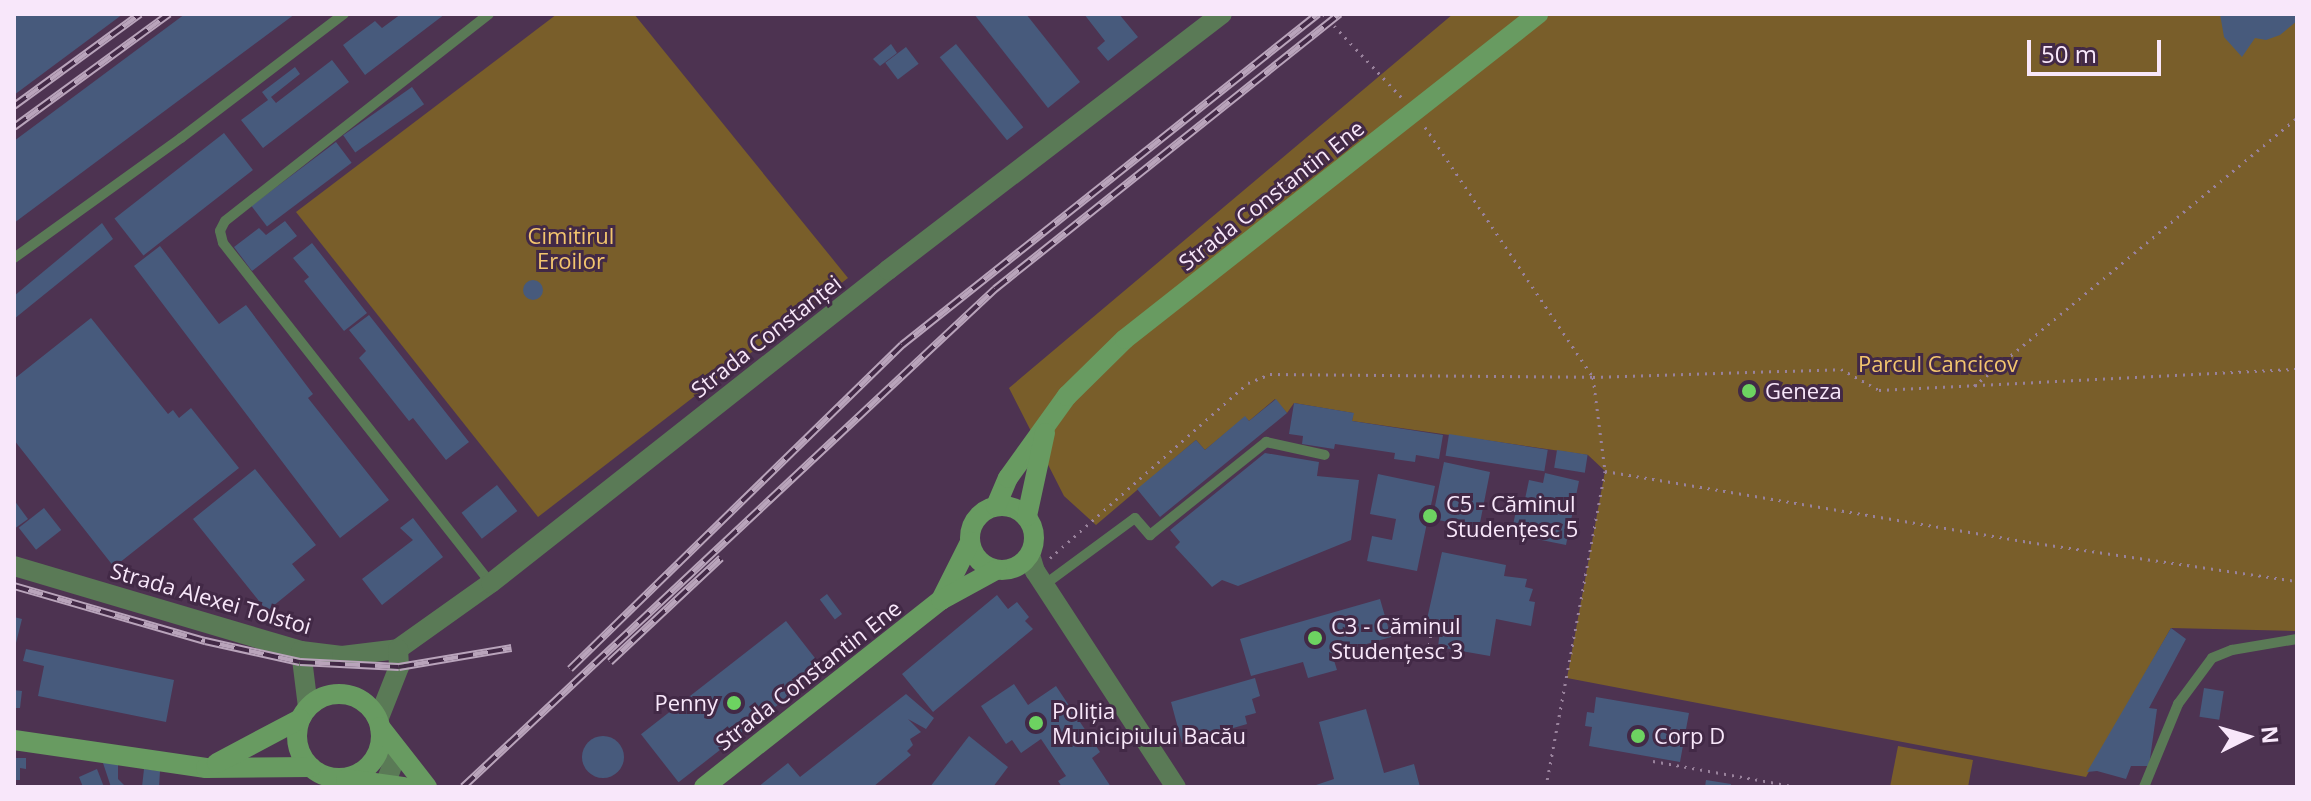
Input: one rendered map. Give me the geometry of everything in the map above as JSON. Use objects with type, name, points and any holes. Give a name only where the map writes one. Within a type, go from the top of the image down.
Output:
[{"type":"main road","name":"Strada Constantin Ene","points":[[996,506],[1008,478],[1067,396],[1125,339],[1538,14]]},
{"type":"main road","name":"Strada Constantin Ene","points":[[1027,516],[1047,425]]},
{"type":"main road","points":[[996,506],[1018,509],[1027,516],[1035,535],[1036,570],[1021,565],[996,570],[974,555],[970,542],[971,528],[979,516],[996,506]]},
{"type":"main road","name":"Strada Constantin Ene","points":[[941,600],[970,542]]},
{"type":"main road","name":"Strada Constantin Ene","points":[[704,787],[941,600],[996,570]]},
{"type":"main road","points":[[206,768],[304,713],[328,695],[341,693],[363,701],[397,753],[427,787]]},
{"type":"main road","points":[[304,713],[298,745],[311,767],[325,776],[391,786]]},
{"type":"main road","points":[[342,778],[354,776],[373,761],[381,739],[379,724]]},
{"type":"main road","points":[[14,740],[206,768],[311,767]]},
{"type":"street","name":"Strada Constanței","points":[[398,649],[491,583],[888,270],[1222,14]]},
{"type":"street","name":"Strada Alexei Tolstoi","points":[[14,566],[301,651],[342,656],[398,649]]},
{"type":"street","points":[[1036,570],[1176,787]]},
{"type":"street","points":[[379,724],[399,667],[398,649]]},
{"type":"street","points":[[301,651],[304,713]]},
{"type":"street","points":[[391,786],[397,753]]},
{"type":"lane","points":[[14,258],[181,138],[344,14]]},
{"type":"lane","points":[[489,14],[225,221],[220,231],[223,243],[491,583]]},
{"type":"lane","points":[[1036,570],[1135,518],[1150,535],[1266,442],[1325,455]]},
{"type":"lane","points":[[2148,786],[2178,704],[2212,658],[2232,650],[2297,639]]},
{"type":"path","points":[[1323,14],[1415,112],[1593,377],[1605,471],[1546,787]]},
{"type":"path","points":[[1974,386],[2297,118]]},
{"type":"path","points":[[1036,570],[1248,383],[1270,374],[1593,377],[1841,369],[1879,390],[2297,369]]},
{"type":"path","points":[[1605,471],[2029,542],[2297,581]]},
{"type":"path","points":[[1428,653],[1432,629]]},
{"type":"path","points":[[1653,761],[1798,787]]},
{"type":"green space","name":"Cimitirul Eroilor","points":[[557,14],[634,14],[848,278],[538,517],[296,212]]},
{"type":"green space","name":"Parcul Cancicov","points":[[1453,14],[2297,14],[2297,631],[2171,628],[2086,777],[1567,678],[1605,471],[1588,455],[1352,421],[1353,413],[1294,403],[1287,413],[1275,399],[1249,421],[1245,417],[1205,450],[1196,440],[1096,525],[1064,496],[1009,388]]},
{"type":"green space","points":[[1898,746],[1973,760],[1968,787],[1890,787]]},
{"type":"building","points":[[14,14],[123,14],[14,95]]},
{"type":"building","points":[[185,14],[295,14],[14,223],[14,141]]},
{"type":"building","points":[[401,14],[445,14],[365,75],[343,45],[375,21],[382,28]]},
{"type":"building","points":[[974,14],[1026,14],[1080,82],[1048,108]]},
{"type":"building","points":[[1084,14],[1119,14],[1138,37],[1108,61],[1097,48],[1105,41]]},
{"type":"building","points":[[2220,14],[2297,14],[2297,21],[2280,35],[2266,40],[2255,38],[2242,57],[2224,37]]},
{"type":"building","points":[[891,44],[897,53],[880,66],[873,59]]},
{"type":"building","points":[[956,44],[1023,127],[1007,140],[940,57]]},
{"type":"building","points":[[906,47],[919,64],[898,79],[885,63]]},
{"type":"building","points":[[332,60],[349,82],[263,148],[241,120],[268,100],[262,92],[295,67],[300,74],[271,97],[276,103]]},
{"type":"building","points":[[412,87],[424,104],[355,152],[343,135]]},
{"type":"building","points":[[224,133],[253,170],[143,256],[114,219]]},
{"type":"building","points":[[336,142],[352,163],[267,227],[251,206]]},
{"type":"building","points":[[285,221],[297,236],[252,271],[234,247],[259,228],[266,235]]},
{"type":"building","points":[[102,223],[113,239],[14,319],[14,296]]},
{"type":"building","points":[[312,243],[367,313],[344,331],[304,281],[309,277],[293,258]]},
{"type":"building","points":[[160,246],[219,324],[246,305],[313,394],[308,398],[389,500],[340,538],[134,266]]},
{"type":"building","points":[[533,280],[540,283],[543,290],[540,297],[533,300],[526,297],[523,290],[526,283]]},
{"type":"building","points":[[369,315],[469,442],[446,460],[413,418],[409,421],[359,358],[366,351],[349,330]]},
{"type":"building","points":[[91,318],[168,414],[173,410],[179,418],[191,408],[239,468],[114,567],[14,440],[14,379]]},
{"type":"building","points":[[1276,399],[1287,413],[1160,517],[1137,489],[1196,440],[1205,450],[1245,416],[1249,421]]},
{"type":"building","points":[[1294,403],[1354,413],[1352,421],[1443,435],[1439,459],[1416,455],[1415,462],[1394,459],[1395,453],[1335,444],[1334,449],[1302,444],[1303,436],[1289,434]]},
{"type":"building","points":[[1449,434],[1548,450],[1544,471],[1446,456]]},
{"type":"building","points":[[1557,450],[1588,455],[1585,473],[1554,468]]},
{"type":"building","points":[[1265,453],[1319,462],[1317,476],[1359,480],[1351,540],[1238,586],[1222,580],[1212,587],[1175,547],[1180,542],[1170,530]]},
{"type":"building","name":"C5 - Căminul Studențesc 5","points":[[1444,462],[1490,472],[1479,528],[1428,518],[1417,571],[1367,561],[1372,536],[1392,540],[1396,519],[1370,514],[1378,474],[1435,486],[1430,510],[1434,511]]},
{"type":"building","points":[[255,469],[316,545],[292,564],[305,580],[267,611],[193,519]]},
{"type":"building","points":[[1545,473],[1579,481],[1566,545],[1511,534],[1516,511],[1536,515],[1539,502],[1525,499],[1529,480],[1543,483]]},
{"type":"building","points":[[497,485],[517,511],[482,539],[462,513]]},
{"type":"building","points":[[14,500],[28,519],[14,529]]},
{"type":"building","points":[[44,508],[61,530],[36,550],[19,528]]},
{"type":"building","points":[[413,518],[443,557],[382,605],[362,579],[413,540],[400,528]]},
{"type":"building","points":[[1442,552],[1506,565],[1504,576],[1527,579],[1525,587],[1533,589],[1529,601],[1535,602],[1531,626],[1496,619],[1490,656],[1438,647],[1440,631],[1425,628]]},
{"type":"building","points":[[827,594],[842,614],[835,619],[820,599]]},
{"type":"building","points":[[997,595],[1008,609],[1017,602],[1029,617],[1025,621],[1033,629],[933,712],[902,674]]},
{"type":"building","name":"C3 - Căminul Studențesc 3","points":[[1380,599],[1391,637],[1332,654],[1337,670],[1308,678],[1303,662],[1251,676],[1240,639]]},
{"type":"building","points":[[14,617],[22,619],[16,643],[14,642]]},
{"type":"building","name":"Penny","points":[[786,621],[824,669],[679,782],[641,734]]},
{"type":"building","points":[[2171,628],[2186,639],[2149,708],[2157,709],[2149,766],[2131,766],[2126,779],[2097,771],[2087,772]]},
{"type":"building","points":[[26,649],[174,680],[166,722],[38,696],[44,666],[23,661]]},
{"type":"building","points":[[1255,678],[1260,696],[1252,699],[1256,713],[1245,716],[1247,724],[1182,743],[1171,702]]},
{"type":"building","name":"Poliția Municipiului Bacău","points":[[1014,684],[1028,705],[1056,686],[1100,752],[1092,758],[1111,787],[1062,787],[1058,781],[1066,776],[1041,739],[1021,753],[1012,740],[1006,744],[981,706]]},
{"type":"building","points":[[2204,688],[2224,691],[2219,720],[2199,717]]},
{"type":"building","points":[[14,690],[22,691],[20,708],[14,708]]},
{"type":"building","points":[[906,694],[934,718],[926,729],[908,719],[921,732],[910,739],[913,745],[907,751],[911,755],[873,787],[758,787],[788,763],[800,777]]},
{"type":"building","name":"Corp D","points":[[1596,697],[1689,713],[1680,762],[1589,746],[1592,727],[1585,726],[1587,712],[1594,713]]},
{"type":"building","points":[[1366,709],[1384,773],[1414,764],[1420,787],[1310,787],[1334,779],[1319,722]]},
{"type":"building","points":[[603,736],[618,742],[624,757],[618,772],[603,778],[588,772],[582,757],[588,742]]},
{"type":"building","points":[[969,736],[1008,767],[993,787],[930,787]]},
{"type":"building","points":[[14,758],[26,758],[26,769],[20,768],[20,780],[14,780]]},
{"type":"building","points":[[102,760],[118,763],[118,779],[126,787],[111,787]]},
{"type":"building","points":[[97,769],[104,787],[83,787],[79,777]]},
{"type":"building","points":[[144,769],[160,771],[159,787],[142,787]]},
{"type":"building","points":[[1706,780],[1731,784],[1731,787],[1705,787]]},
{"type":"railway","points":[[14,106],[140,14]]},
{"type":"railway","points":[[14,127],[169,14]]},
{"type":"railway","points":[[570,669],[902,345],[1318,14]]},
{"type":"railway","points":[[463,787],[995,289],[1340,14]]},
{"type":"railway","points":[[610,662],[721,558]]},
{"type":"railway","points":[[14,586],[205,641],[300,662],[399,667],[511,648]]},
{"type":"place","name":"Geneza","points":[[1749,391]]},
{"type":"place","name":"C5 - Căminul Studențesc 5","points":[[1430,516]]},
{"type":"place","name":"C3 - Căminul Studențesc 3","points":[[1315,638]]},
{"type":"place","name":"Penny","points":[[734,703]]},
{"type":"place","name":"Poliția Municipiului Bacău","points":[[1036,723]]},
{"type":"place","name":"Corp D","points":[[1638,736]]}]
